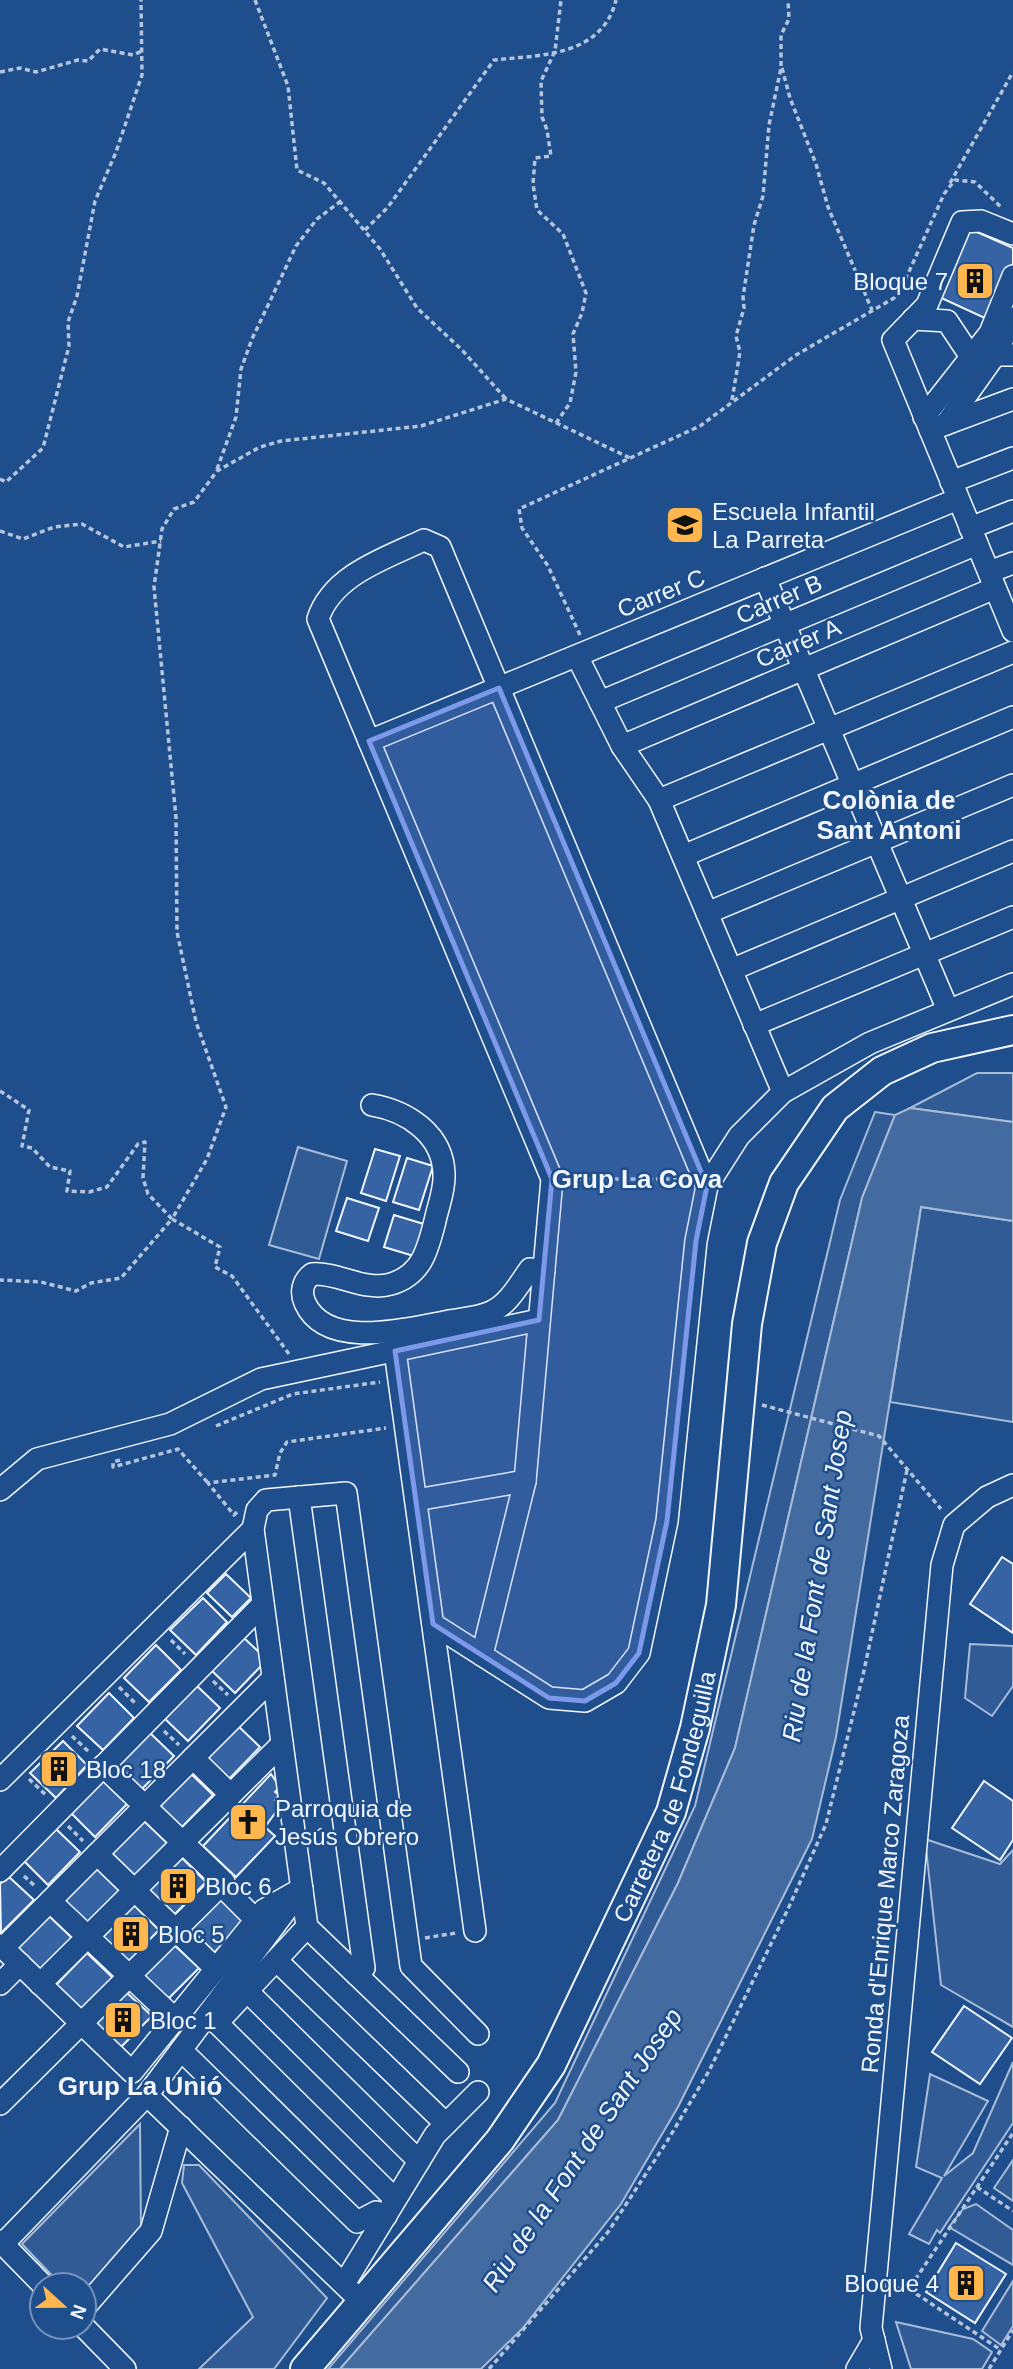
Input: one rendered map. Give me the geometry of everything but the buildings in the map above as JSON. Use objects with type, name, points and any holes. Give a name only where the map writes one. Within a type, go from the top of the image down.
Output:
[{"type":"main road","name":"Carretera de Fondeguilla","points":[[305,2369],[353,2293],[500,2140],[551,2065],[671,1812],[695,1728],[721,1605],[747,1324],[762,1243],[784,1183],[835,1108],[882,1071],[932,1048],[1013,1030]]},
{"type":"main road","name":"Carretera de Fondeguilla","points":[[817,1136],[891,1080],[938,1060],[1013,1049]]},
{"type":"street","points":[[1011,622],[955,490],[934,424],[893,340],[927,305],[962,222],[981,220],[1013,234]]},
{"type":"street","points":[[934,424],[971,357],[990,333],[1013,276]]},
{"type":"street","points":[[934,424],[1004,355],[1013,318]]},
{"type":"street","points":[[913,319],[947,321],[971,357]]},
{"type":"street","points":[[934,424],[1013,399]]},
{"type":"street","name":"Carrer C","points":[[369,741],[765,578],[955,490],[1013,458]]},
{"type":"street","name":"Carrer B","points":[[600,702],[785,625],[974,536],[1013,511]]},
{"type":"street","points":[[482,1655],[525,1481],[552,1179],[318,619],[324,600],[361,570],[425,540],[440,547],[707,1186]]},
{"type":"street","name":"Carrer A","points":[[622,746],[803,669],[992,580],[1013,563]]},
{"type":"street","points":[[765,578],[948,1010]]},
{"type":"street","points":[[659,800],[1013,652]]},
{"type":"street","points":[[582,654],[600,702],[622,746],[659,800],[783,1092]]},
{"type":"street","points":[[683,856],[1013,717]]},
{"type":"street","points":[[707,913],[1013,785]]},
{"type":"street","points":[[731,970],[1013,851]]},
{"type":"street","points":[[754,1025],[1013,917]]},
{"type":"street","points":[[433,1624],[549,1698],[585,1701],[616,1683],[639,1653],[667,1521],[696,1241],[707,1186],[739,1136],[783,1092],[870,1043],[1013,984]]},
{"type":"street","points":[[372,1105],[391,1108],[418,1123],[431,1138],[443,1163],[443,1188],[429,1248],[415,1270],[391,1284],[378,1286],[312,1274],[306,1278],[302,1293],[310,1310],[328,1325],[350,1332],[402,1330],[490,1313],[512,1295],[530,1269],[544,1270]]},
{"type":"street","points":[[0,1490],[37,1459],[170,1424],[261,1379],[539,1320]]},
{"type":"street","points":[[395,1351],[475,1931]]},
{"type":"street","points":[[416,1500],[525,1481]]},
{"type":"street","points":[[954,1525],[987,1497],[1013,1485]]},
{"type":"street","points":[[457,2072],[307,1927],[253,1530],[265,1500],[346,1493],[411,1966],[478,2034]]},
{"type":"street","points":[[299,1497],[364,1968],[357,1976]]},
{"type":"street","name":"Ronda d'Enrique Marco Zaragoza","points":[[881,2369],[871,2328],[942,1565],[954,1525]]},
{"type":"street","points":[[7,1773],[253,1530]]},
{"type":"street","points":[[0,1871],[263,1604]]},
{"type":"street","points":[[273,1678],[1,1947],[132,2072],[264,1910],[302,1889]]},
{"type":"street","points":[[135,1703],[151,1718]]},
{"type":"street","points":[[40,1984],[282,1744]]},
{"type":"street","points":[[193,1758],[231,1795]]},
{"type":"street","points":[[0,2104],[224,1882],[103,1766]]},
{"type":"street","points":[[97,1854],[216,1969]]},
{"type":"street","points":[[221,1885],[256,1920]]},
{"type":"street","points":[[212,2019],[302,1889]]},
{"type":"street","points":[[50,1901],[175,2019]]},
{"type":"street","points":[[29,2271],[1,2243],[147,2095],[181,2050],[212,2019],[247,1992],[307,1927]]},
{"type":"street","points":[[276,1960],[446,2124]]},
{"type":"street","points":[[0,1984],[20,1964]]},
{"type":"street","points":[[247,1992],[419,2161]]},
{"type":"street","points":[[212,2019],[391,2208]]},
{"type":"street","points":[[181,2050],[357,2222],[391,2208]]},
{"type":"street","points":[[147,2095],[353,2293],[391,2208],[435,2135],[478,2092]]},
{"type":"street","points":[[98,2292],[151,2231],[181,2127]]},
{"type":"street","points":[[857,2369],[874,2340]]},
{"type":"street","points":[[98,2341],[125,2369]]},
{"type":"path","points":[[0,479],[6,482],[43,448],[69,346],[68,322],[77,296],[94,201],[116,152],[142,75],[141,0]]},
{"type":"path","points":[[255,0],[288,86],[297,170],[324,183],[341,201],[365,230],[417,307],[462,350],[506,399],[630,458]]},
{"type":"path","points":[[556,422],[570,403],[576,372],[573,334],[586,293],[563,234],[537,210],[533,184],[535,158],[551,156],[542,117],[541,82],[555,51],[561,0]]},
{"type":"path","points":[[365,230],[388,207],[495,60],[581,47],[611,20],[616,0]]},
{"type":"path","points":[[788,0],[789,19],[780,45],[781,68],[816,164],[828,207],[872,310]]},
{"type":"path","points":[[0,72],[20,68],[36,72],[78,60],[88,61],[100,49],[133,55],[142,51]]},
{"type":"path","points":[[731,402],[740,352],[736,336],[744,308],[744,283],[754,225],[763,196],[769,125],[781,68]]},
{"type":"path","points":[[582,654],[548,566],[522,528],[519,509],[700,426],[796,355],[894,298],[908,276],[944,194],[1013,72]]},
{"type":"path","points":[[944,194],[954,180],[975,182],[992,195],[1005,212]]},
{"type":"path","points":[[0,1280],[41,1282],[76,1292],[91,1283],[121,1278],[172,1219],[207,1159],[226,1107],[196,1022],[177,932],[176,818],[154,587],[162,529],[174,509],[194,502],[217,471],[236,417],[241,369],[252,339],[296,246],[317,219],[341,201]]},
{"type":"path","points":[[217,471],[260,447],[281,441],[421,426],[506,399]]},
{"type":"path","points":[[0,531],[23,539],[54,527],[82,524],[124,547],[161,541]]},
{"type":"path","points":[[0,1091],[29,1110],[22,1146],[32,1148],[50,1167],[70,1171],[67,1191],[89,1192],[107,1187],[138,1143],[145,1142],[143,1178],[148,1194],[172,1219],[220,1247],[215,1267],[232,1276],[241,1293],[282,1342],[299,1371]]},
{"type":"path","points":[[552,1179],[695,1178],[707,1186]]},
{"type":"path","points":[[207,1430],[293,1394],[399,1379]]},
{"type":"path","points":[[740,1399],[874,1435],[954,1525]]},
{"type":"path","points":[[208,1483],[275,1475],[280,1453],[287,1443],[406,1426]]},
{"type":"path","points":[[159,1447],[113,1462],[113,1467],[178,1449],[234,1514],[252,1499],[261,1506]]},
{"type":"path","points":[[489,2369],[608,2232],[666,2143],[709,2071],[788,1909],[826,1824],[863,1675],[907,1470]]},
{"type":"path","points":[[151,1718],[193,1758]]},
{"type":"path","points":[[58,1722],[103,1766]]},
{"type":"path","points":[[7,1773],[58,1812],[97,1854]]},
{"type":"path","points":[[407,1940],[475,1931]]},
{"type":"path","points":[[909,2289],[1013,2133]]},
{"type":"path","points":[[977,2186],[1013,2211]]},
{"type":"path","points":[[875,2287],[909,2289],[1001,2350]]},
{"type":"path","points":[[989,2369],[1013,2330]]},
{"type":"highlighted area","points":[[499,688],[707,1186],[696,1241],[667,1521],[639,1653],[616,1683],[585,1701],[549,1698],[433,1624],[395,1351],[539,1320],[552,1179],[369,741]]},
{"type":"shaded area","points":[[977,1073],[1013,1073],[1013,1122],[910,1108]]},
{"type":"shaded area","points":[[875,1112],[895,1115],[862,1198],[735,1748],[678,1883],[558,2120],[340,2369],[328,2369],[555,2103],[695,1806],[840,1200]]},
{"type":"shaded area","points":[[298,1147],[347,1161],[319,1259],[269,1245]]},
{"type":"shaded area","points":[[921,1207],[1013,1221],[1013,1422],[890,1402]]},
{"type":"shaded area","points":[[970,1644],[1013,1646],[1013,1686],[992,1716],[965,1698]]},
{"type":"shaded area","points":[[925,1839],[1000,1864],[1013,1850],[1013,2027],[941,1985]]},
{"type":"shaded area","points":[[1013,2062],[1013,2123],[940,2233],[937,2230],[929,2244],[909,2234],[942,2178],[916,2167],[930,2074],[988,2101],[944,2176],[973,2153]]},
{"type":"shaded area","points":[[140,2124],[141,2233],[98,2278],[98,2271],[48,2271],[22,2244]]},
{"type":"shaded area","points":[[1013,2160],[1013,2201],[994,2188]]},
{"type":"shaded area","points":[[184,2165],[199,2165],[327,2298],[274,2369],[199,2369],[253,2317],[182,2183]]},
{"type":"shaded area","points":[[976,2204],[1013,2230],[1013,2265],[949,2227],[963,2209]]},
{"type":"shaded area","points":[[1013,2281],[1013,2326],[1001,2345],[982,2331]]},
{"type":"shaded area","points":[[896,2322],[973,2339],[992,2352],[982,2369],[911,2369]]},
{"type":"water","name":"Riu de la Font de Sant Josep","points":[[910,1108],[1013,1122],[1013,1221],[921,1207],[836,1737],[812,1839],[678,2107],[621,2204],[522,2329],[481,2369],[340,2369],[558,2120],[678,1883],[735,1748],[862,1198],[895,1115]]},
{"type":"place","name":"Bloque 7","points":[[975,281]]},
{"type":"place","name":"Escuela Infantil La Parreta","points":[[685,525]]},
{"type":"place","name":"Bloc 18","points":[[59,1769]]},
{"type":"place","name":"Parroquia de Jesús Obrero","points":[[248,1822]]},
{"type":"place","name":"Bloc 6","points":[[178,1886]]},
{"type":"place","name":"Bloc 5","points":[[131,1934]]},
{"type":"place","name":"Bloc 1","points":[[123,2020]]},
{"type":"place","name":"Bloque 4","points":[[966,2283]]},
{"type":"district","name":"Colònia de Sant Antoni","points":[[889,815]]},
{"type":"district","name":"Grup La Cova","points":[[637,1179]]},
{"type":"district","name":"Grup La Unió","points":[[140,2086]]}]
